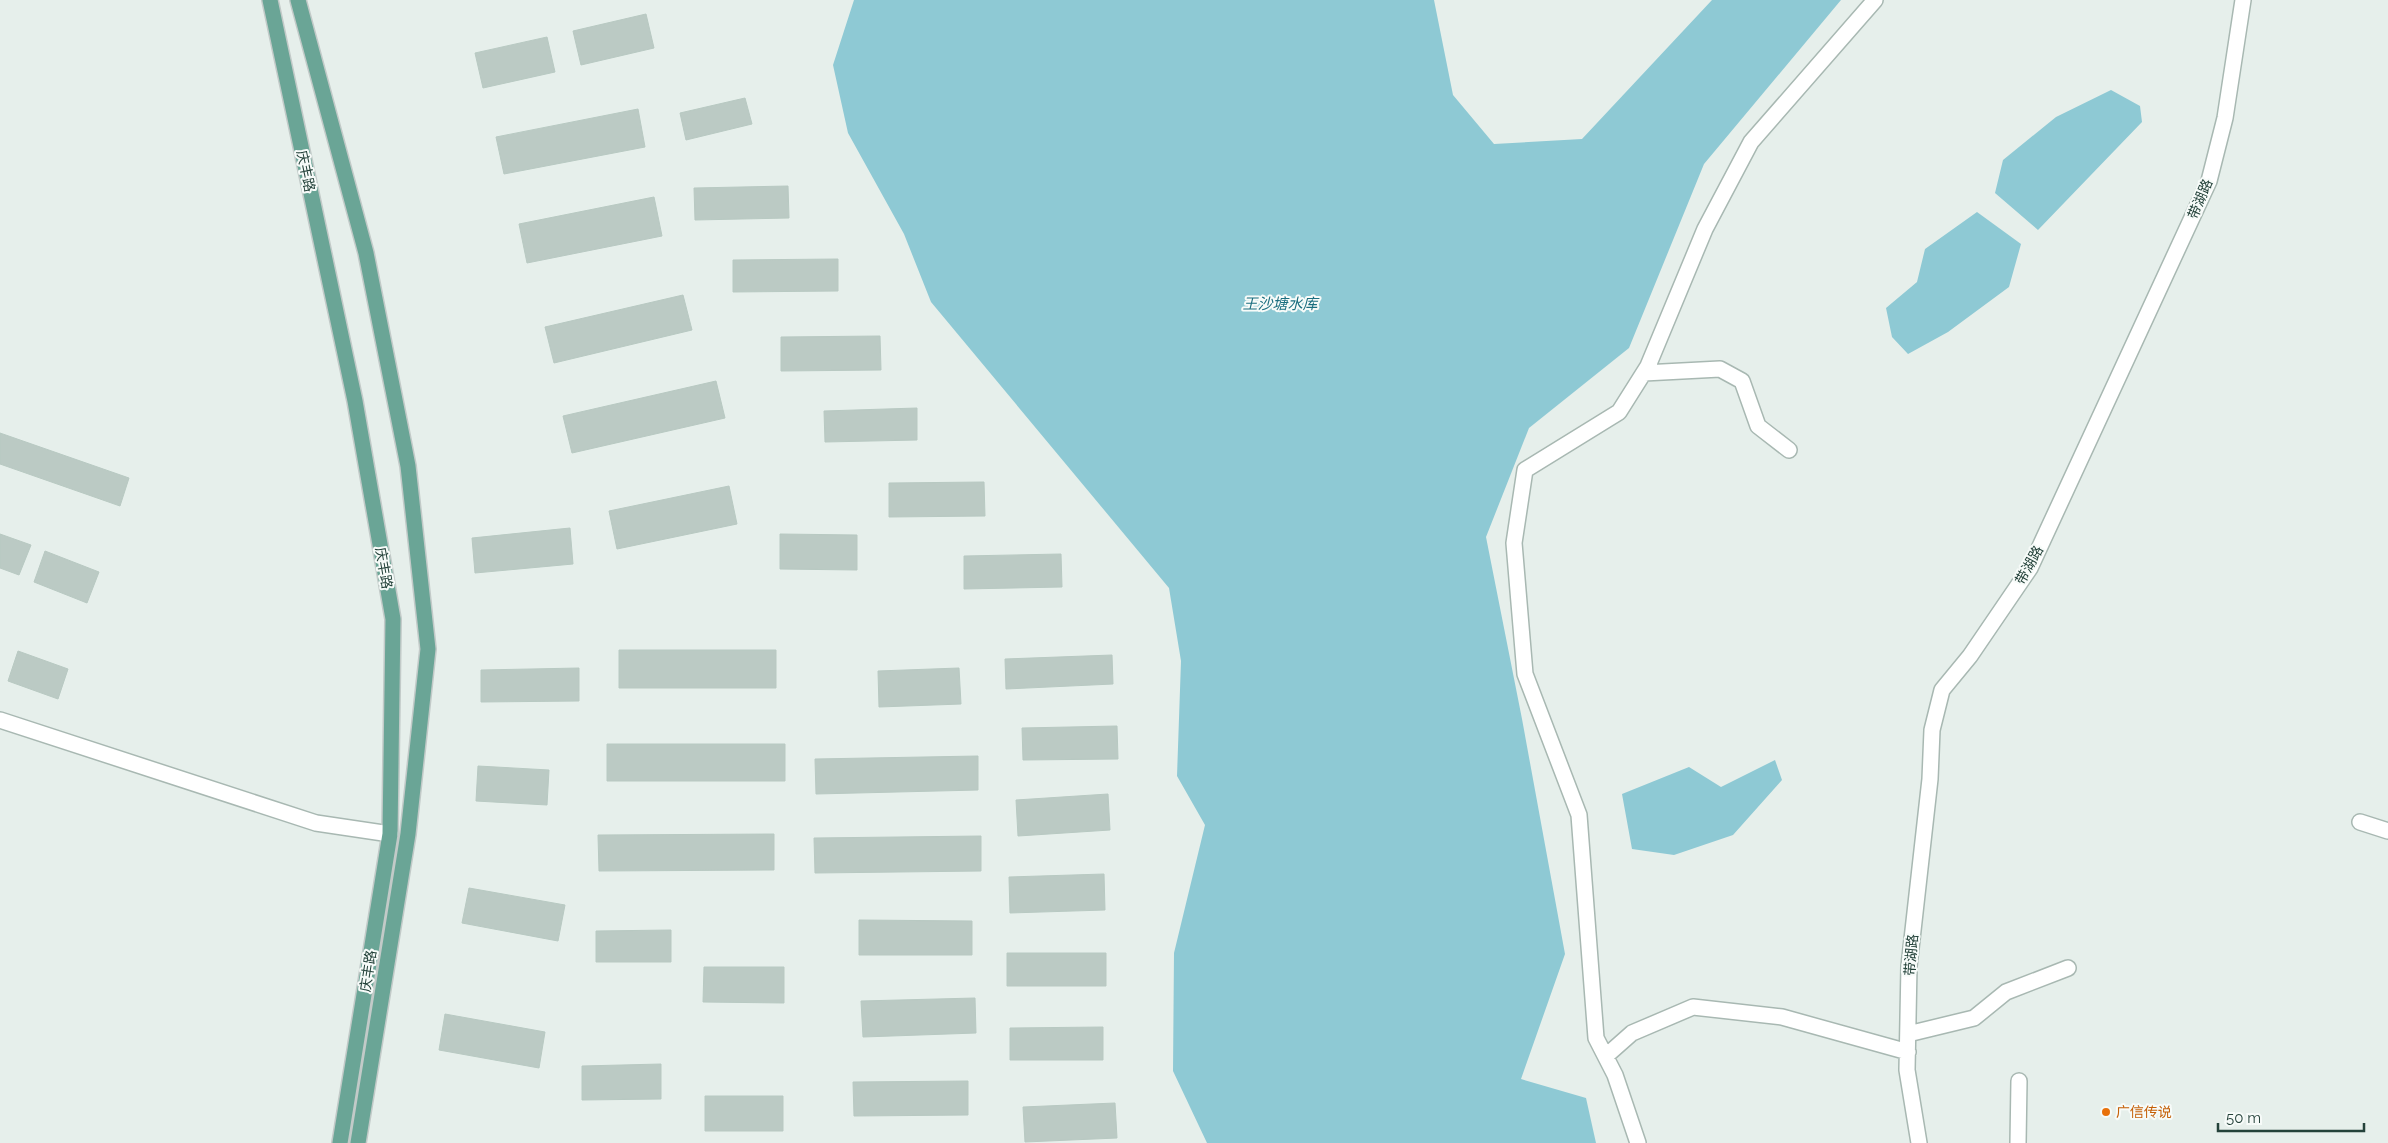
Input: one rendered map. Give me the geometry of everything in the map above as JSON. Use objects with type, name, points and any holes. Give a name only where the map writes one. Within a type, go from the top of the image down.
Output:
[{"type":"main road","name":"庆丰路","points":[[270,0],[354,401],[393,619],[390,834],[340,1143]]},
{"type":"main road","points":[[298,0],[366,252],[408,466],[428,649],[408,834],[358,1143]]},
{"type":"street","points":[[1638,1143],[1616,1075],[1596,1038],[1579,815],[1525,674],[1514,543],[1525,470],[1619,412],[1644,373],[1705,229],[1751,142],[1875,0]]},
{"type":"street","name":"带湖路","points":[[1919,1143],[1908,1070],[1910,966],[1930,779],[1932,730],[1942,690],[1970,656],[2030,568],[2209,181],[2225,118],[2243,0]]},
{"type":"street","points":[[1644,373],[1720,369],[1742,380],[1758,426],[1788,450]]},
{"type":"street","points":[[0,720],[316,823],[390,834]]},
{"type":"street","points":[[2360,822],[2388,831]]},
{"type":"street","points":[[1908,1034],[1974,1018],[2006,992],[2068,968]]},
{"type":"street","points":[[1606,1056],[1632,1032],[1693,1007],[1782,1017],[1908,1052]]},
{"type":"street","points":[[2018,1143],[2019,1081]]},
{"type":"water","name":"王沙塘水库","points":[[854,0],[1434,0],[1453,95],[1494,144],[1582,139],[1712,0],[1841,0],[1704,164],[1629,348],[1529,428],[1486,537],[1565,954],[1521,1079],[1586,1098],[1596,1143],[1207,1143],[1173,1071],[1174,953],[1205,825],[1177,776],[1181,661],[1169,588],[931,302],[904,234],[848,133],[833,65]]},
{"type":"water","points":[[2111,90],[2140,106],[2142,122],[2038,230],[1995,193],[2003,160],[2056,117]]},
{"type":"water","points":[[1977,212],[2021,244],[2009,287],[1948,332],[1908,354],[1892,337],[1886,308],[1917,282],[1925,249]]},
{"type":"water","points":[[1775,760],[1782,780],[1733,835],[1674,855],[1632,849],[1622,794],[1689,767],[1721,787]]},
{"type":"building","points":[[646,14],[654,48],[581,65],[573,31]]},
{"type":"building","points":[[547,37],[555,72],[483,88],[475,53]]},
{"type":"building","points":[[745,98],[752,124],[686,140],[680,113]]},
{"type":"building","points":[[638,109],[645,147],[504,174],[496,137]]},
{"type":"building","points":[[788,186],[789,218],[695,220],[694,188]]},
{"type":"building","points":[[654,197],[662,236],[527,263],[519,224]]},
{"type":"building","points":[[838,259],[838,291],[733,292],[733,260]]},
{"type":"building","points":[[683,295],[692,330],[554,363],[545,327]]},
{"type":"building","points":[[880,336],[881,370],[781,371],[781,337]]},
{"type":"building","points":[[716,381],[725,418],[572,453],[563,416]]},
{"type":"building","points":[[917,408],[917,440],[825,442],[824,411]]},
{"type":"building","points":[[0,433],[129,478],[120,506],[0,464]]},
{"type":"building","points":[[984,482],[985,516],[889,517],[889,483]]},
{"type":"building","points":[[729,486],[737,524],[617,549],[609,511]]},
{"type":"building","points":[[570,528],[573,564],[475,573],[472,538]]},
{"type":"building","points":[[0,534],[31,545],[19,575],[0,568]]},
{"type":"building","points":[[780,534],[857,535],[857,570],[780,569]]},
{"type":"building","points":[[45,551],[99,572],[87,603],[34,582]]},
{"type":"building","points":[[1061,554],[1062,587],[964,589],[964,556]]},
{"type":"building","points":[[619,650],[776,650],[776,688],[619,688]]},
{"type":"building","points":[[18,651],[68,669],[58,699],[8,681]]},
{"type":"building","points":[[1112,655],[1113,684],[1006,689],[1005,659]]},
{"type":"building","points":[[579,668],[579,701],[481,702],[481,670]]},
{"type":"building","points":[[959,668],[961,704],[879,707],[878,671]]},
{"type":"building","points":[[1117,726],[1118,759],[1023,760],[1022,728]]},
{"type":"building","points":[[607,744],[785,744],[785,781],[607,781]]},
{"type":"building","points":[[978,756],[978,790],[816,794],[815,759]]},
{"type":"building","points":[[478,766],[549,770],[547,805],[476,801]]},
{"type":"building","points":[[1108,794],[1110,830],[1018,836],[1016,800]]},
{"type":"building","points":[[774,834],[774,870],[599,871],[598,835]]},
{"type":"building","points":[[981,836],[981,871],[815,873],[814,838]]},
{"type":"building","points":[[1104,874],[1105,910],[1010,913],[1009,877]]},
{"type":"building","points":[[469,888],[565,905],[558,941],[462,923]]},
{"type":"building","points":[[859,920],[972,921],[972,955],[859,955]]},
{"type":"building","points":[[671,930],[671,962],[596,962],[596,931]]},
{"type":"building","points":[[1007,953],[1106,953],[1106,986],[1007,986]]},
{"type":"building","points":[[704,967],[784,967],[784,1003],[703,1002]]},
{"type":"building","points":[[975,998],[976,1033],[863,1037],[861,1001]]},
{"type":"building","points":[[445,1014],[545,1032],[539,1068],[439,1050]]},
{"type":"building","points":[[1103,1027],[1103,1060],[1010,1060],[1010,1028]]},
{"type":"building","points":[[661,1064],[661,1099],[582,1100],[582,1066]]},
{"type":"building","points":[[968,1081],[968,1115],[854,1116],[853,1082]]},
{"type":"building","points":[[705,1096],[783,1096],[783,1131],[705,1131]]},
{"type":"building","points":[[1115,1103],[1117,1138],[1025,1142],[1023,1107]]},
{"type":"place","name":"广信传说","points":[[2106,1112]]}]
